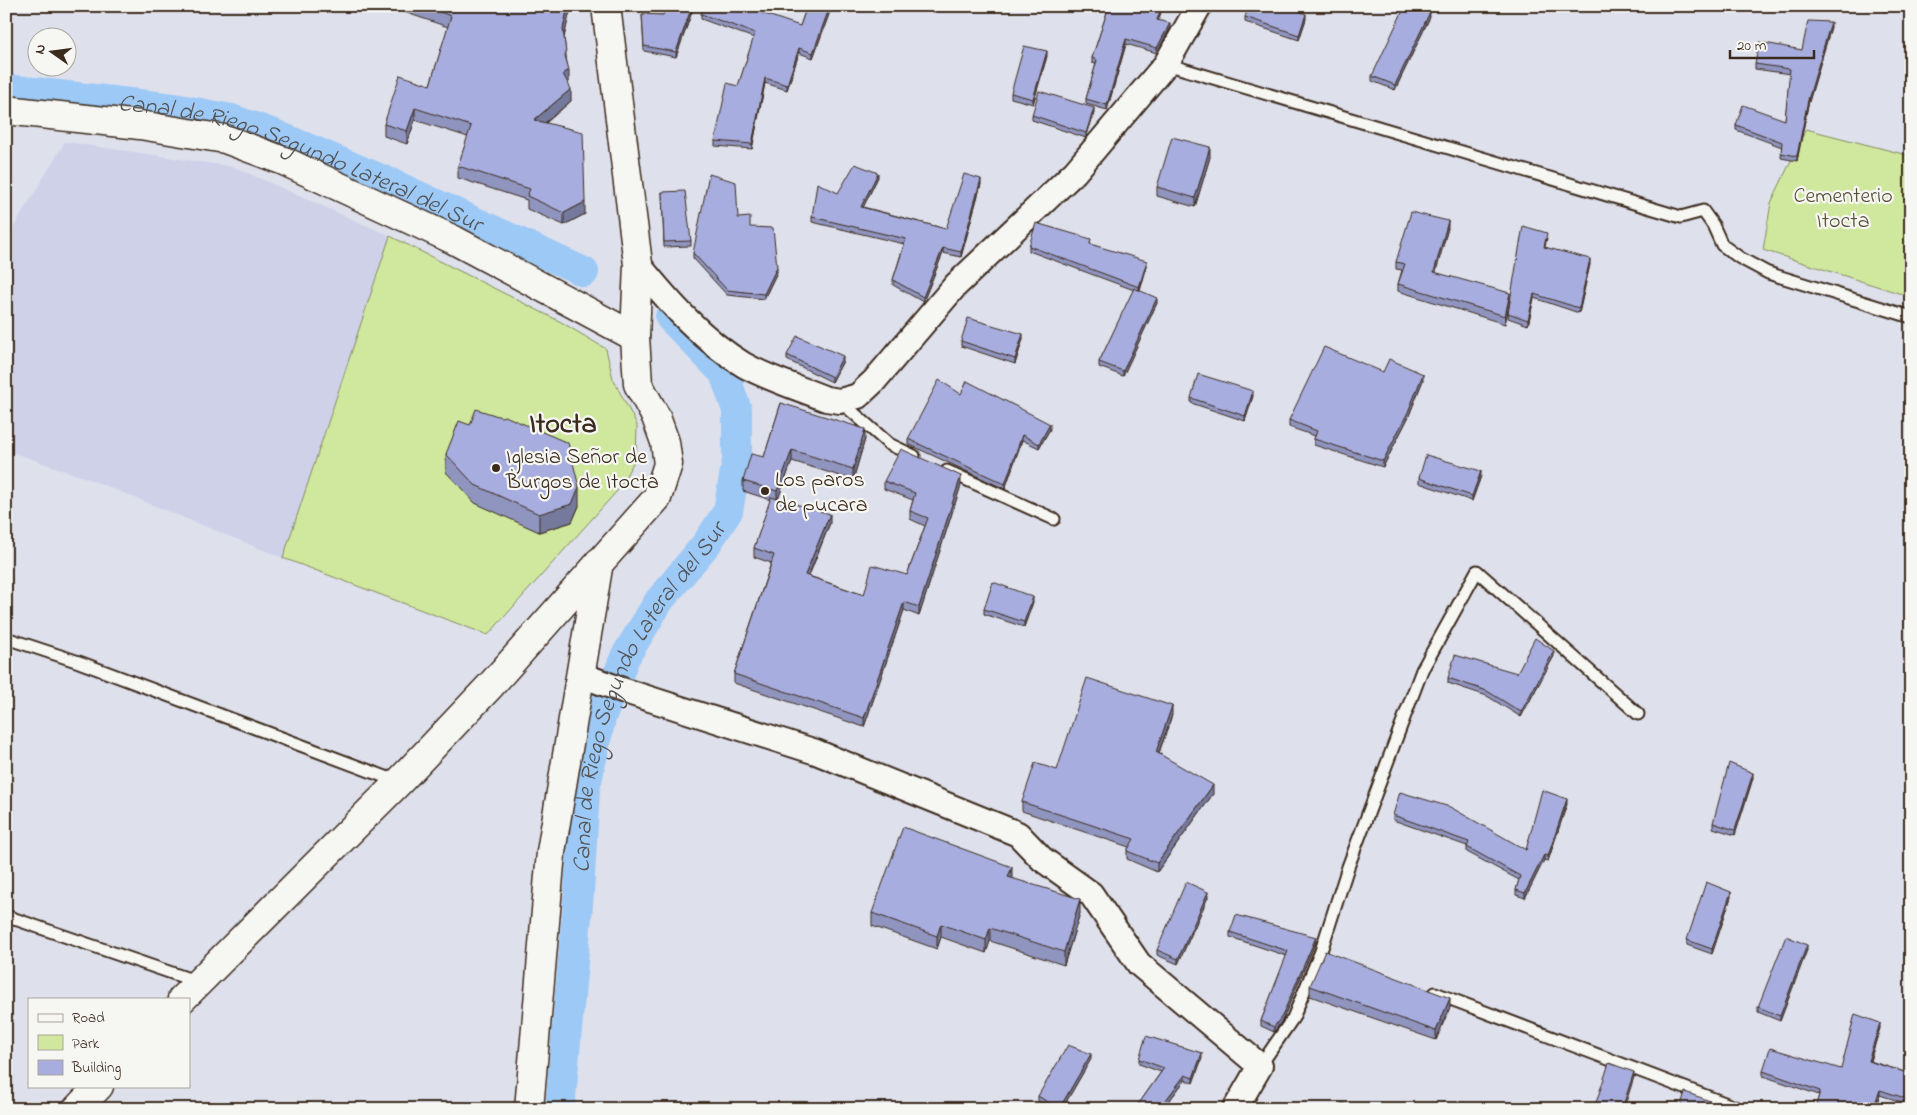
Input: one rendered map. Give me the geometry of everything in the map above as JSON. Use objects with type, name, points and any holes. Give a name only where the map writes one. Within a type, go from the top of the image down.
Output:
[{"type":"street","points":[[190,990],[399,782],[491,685],[657,498],[668,464],[665,442],[656,417],[638,384],[635,337],[638,264],[606,6]]},
{"type":"street","points":[[638,264],[666,298],[717,346],[744,365],[826,399],[840,401],[858,396],[874,381],[956,285],[1075,172],[1166,64],[1199,6]]},
{"type":"street","points":[[6,110],[140,125],[234,142],[284,161],[454,240],[635,337]]},
{"type":"street","points":[[529,1109],[552,852],[589,677],[599,562]]},
{"type":"street","points":[[589,677],[625,691],[816,752],[1018,834],[1042,859],[1091,894],[1139,964],[1260,1066],[1235,1109]]},
{"type":"street","points":[[77,1109],[97,1088]]},
{"type":"lane","points":[[1166,64],[1681,216],[1702,211],[1713,224],[1722,245],[1740,258],[1768,273],[1911,317]]},
{"type":"lane","points":[[840,401],[889,444],[1054,519]]},
{"type":"lane","points":[[1260,1066],[1293,1018],[1325,952],[1348,867],[1422,670],[1477,571],[1638,714]]},
{"type":"lane","points":[[6,638],[80,662],[399,782]]},
{"type":"lane","points":[[6,916],[190,990]]},
{"type":"lane","points":[[1425,989],[1740,1109]]},
{"type":"shaded area","points":[[65,142],[234,167],[390,236],[283,558],[89,479],[6,450],[6,240]]},
{"type":"green space","name":"Cementerio Itocta","points":[[1806,129],[1911,156],[1911,297],[1763,250],[1771,203]]},
{"type":"green space","points":[[390,236],[561,322],[606,349],[613,379],[637,425],[636,458],[617,491],[488,635],[283,558]]},
{"type":"building","points":[[424,6],[568,6],[563,29],[565,55],[569,70],[563,74],[571,89],[534,120],[583,132],[585,202],[564,213],[527,196],[530,189],[458,166],[471,126],[415,108],[407,131],[384,124],[400,75],[430,85],[451,16]]},
{"type":"building","points":[[667,6],[692,6],[676,52],[644,46],[642,14],[663,15]]},
{"type":"building","points":[[704,6],[741,6],[800,26],[807,6],[830,6],[813,53],[799,48],[787,85],[765,78],[752,144],[715,141],[727,83],[738,86],[755,33],[701,14]]},
{"type":"building","points":[[1109,6],[1162,6],[1157,20],[1170,23],[1157,48],[1126,39],[1107,105],[1086,99],[1097,60],[1092,58]]},
{"type":"building","points":[[1249,6],[1286,6],[1306,14],[1299,35],[1245,17]]},
{"type":"building","points":[[1405,6],[1416,6],[1430,12],[1395,85],[1372,76]]},
{"type":"building","points":[[1808,21],[1831,22],[1808,100],[1797,156],[1781,153],[1782,142],[1736,125],[1743,105],[1785,120],[1790,69],[1755,64],[1759,42],[1802,50]]},
{"type":"building","points":[[1024,46],[1047,51],[1033,99],[1011,93]]},
{"type":"building","points":[[1039,91],[1094,108],[1086,133],[1032,115]]},
{"type":"building","points":[[1172,137],[1210,147],[1195,198],[1157,187]]},
{"type":"building","points":[[855,164],[878,173],[861,207],[946,229],[964,174],[981,179],[961,252],[943,248],[923,297],[893,280],[906,239],[812,217],[817,183],[838,193]]},
{"type":"building","points":[[709,174],[736,182],[738,218],[750,217],[750,227],[773,228],[777,267],[764,294],[727,290],[693,253]]},
{"type":"building","points":[[685,191],[691,241],[664,242],[662,192]]},
{"type":"building","points":[[1411,212],[1448,221],[1434,272],[1510,293],[1505,316],[1398,284],[1405,264],[1396,262]]},
{"type":"building","points":[[1036,223],[1091,239],[1090,244],[1147,261],[1139,287],[1029,246]]},
{"type":"building","points":[[1523,226],[1547,233],[1544,247],[1590,259],[1579,308],[1534,294],[1528,320],[1508,313]]},
{"type":"building","points":[[1134,288],[1157,298],[1123,371],[1099,362]]},
{"type":"building","points":[[968,318],[1023,334],[1015,359],[961,341]]},
{"type":"building","points":[[797,336],[843,356],[832,377],[787,355]]},
{"type":"building","points":[[1324,347],[1383,372],[1389,359],[1423,374],[1408,412],[1383,461],[1314,439],[1317,431],[1289,420]]},
{"type":"building","points":[[1198,374],[1253,391],[1245,416],[1191,398]]},
{"type":"building","points":[[939,380],[961,394],[967,381],[1050,424],[1039,444],[1022,435],[1005,484],[908,439]]},
{"type":"building","points":[[781,403],[865,429],[853,469],[792,450],[777,491],[743,481],[751,454],[764,457]]},
{"type":"building","points":[[476,409],[501,417],[505,416],[568,443],[579,487],[572,504],[539,514],[475,485],[446,454],[459,421],[470,425]]},
{"type":"building","points":[[901,449],[961,476],[919,607],[904,602],[864,718],[734,674],[774,555],[754,548],[771,497],[830,514],[805,575],[864,595],[872,565],[907,575],[928,518],[910,511],[915,493],[884,481]]},
{"type":"building","points":[[1426,455],[1481,471],[1472,496],[1419,478]]},
{"type":"building","points":[[993,582],[1033,597],[1024,622],[984,609]]},
{"type":"building","points":[[1535,638],[1554,651],[1521,712],[1487,691],[1448,678],[1455,655],[1517,673]]},
{"type":"building","points":[[1087,678],[1172,706],[1156,752],[1213,785],[1157,863],[1127,851],[1134,839],[1022,802],[1035,763],[1057,770]]},
{"type":"building","points":[[1729,763],[1753,773],[1735,830],[1713,823]]},
{"type":"building","points":[[1542,790],[1567,799],[1548,856],[1544,855],[1525,893],[1516,890],[1520,876],[1467,847],[1469,842],[1393,815],[1400,792],[1450,807],[1526,850]]},
{"type":"building","points":[[903,827],[1012,867],[1008,877],[1080,899],[1064,952],[990,928],[986,940],[941,924],[937,936],[872,913]]},
{"type":"building","points":[[1186,882],[1208,892],[1178,959],[1157,950]]},
{"type":"building","points":[[1706,882],[1731,892],[1712,949],[1687,940]]},
{"type":"building","points":[[1236,915],[1316,937],[1282,1016],[1274,1027],[1261,1021],[1288,951],[1230,932]]},
{"type":"building","points":[[1786,936],[1807,945],[1780,1016],[1758,1007]]},
{"type":"building","points":[[1325,951],[1450,998],[1436,1031],[1310,986]]},
{"type":"building","points":[[1855,1014],[1880,1023],[1868,1061],[1911,1074],[1911,1100],[1880,1090],[1873,1109],[1815,1109],[1820,1091],[1763,1071],[1770,1048],[1841,1069]]},
{"type":"building","points":[[1146,1036],[1202,1053],[1193,1078],[1185,1075],[1159,1109],[1135,1109],[1164,1068],[1139,1059]]},
{"type":"building","points":[[1068,1045],[1091,1054],[1059,1109],[1038,1096]]},
{"type":"building","points":[[1609,1063],[1634,1072],[1622,1109],[1594,1109]]},
{"type":"building","points":[[1685,1092],[1710,1101],[1708,1109],[1680,1109]]},
{"type":"building","points":[[1342,1103],[1358,1109],[1340,1109]]},
{"type":"waterway","name":"Canal de Riego Segundo Lateral del Sur","points":[[6,89],[174,108],[231,119],[274,134],[393,184],[584,272]]},
{"type":"waterway","name":"Canal de Riego Segundo Lateral del Sur","points":[[560,1109],[579,893],[585,789],[601,718],[625,657],[659,601],[707,543],[728,511],[737,460],[737,410],[724,373],[670,317]]},
{"type":"place","name":"Iglesia Señor de Burgos de Itocta","points":[[496,468]]},
{"type":"place","name":"Los paros de pucara","points":[[765,491]]},
{"type":"district","name":"Itocta","points":[[563,422]]}]
